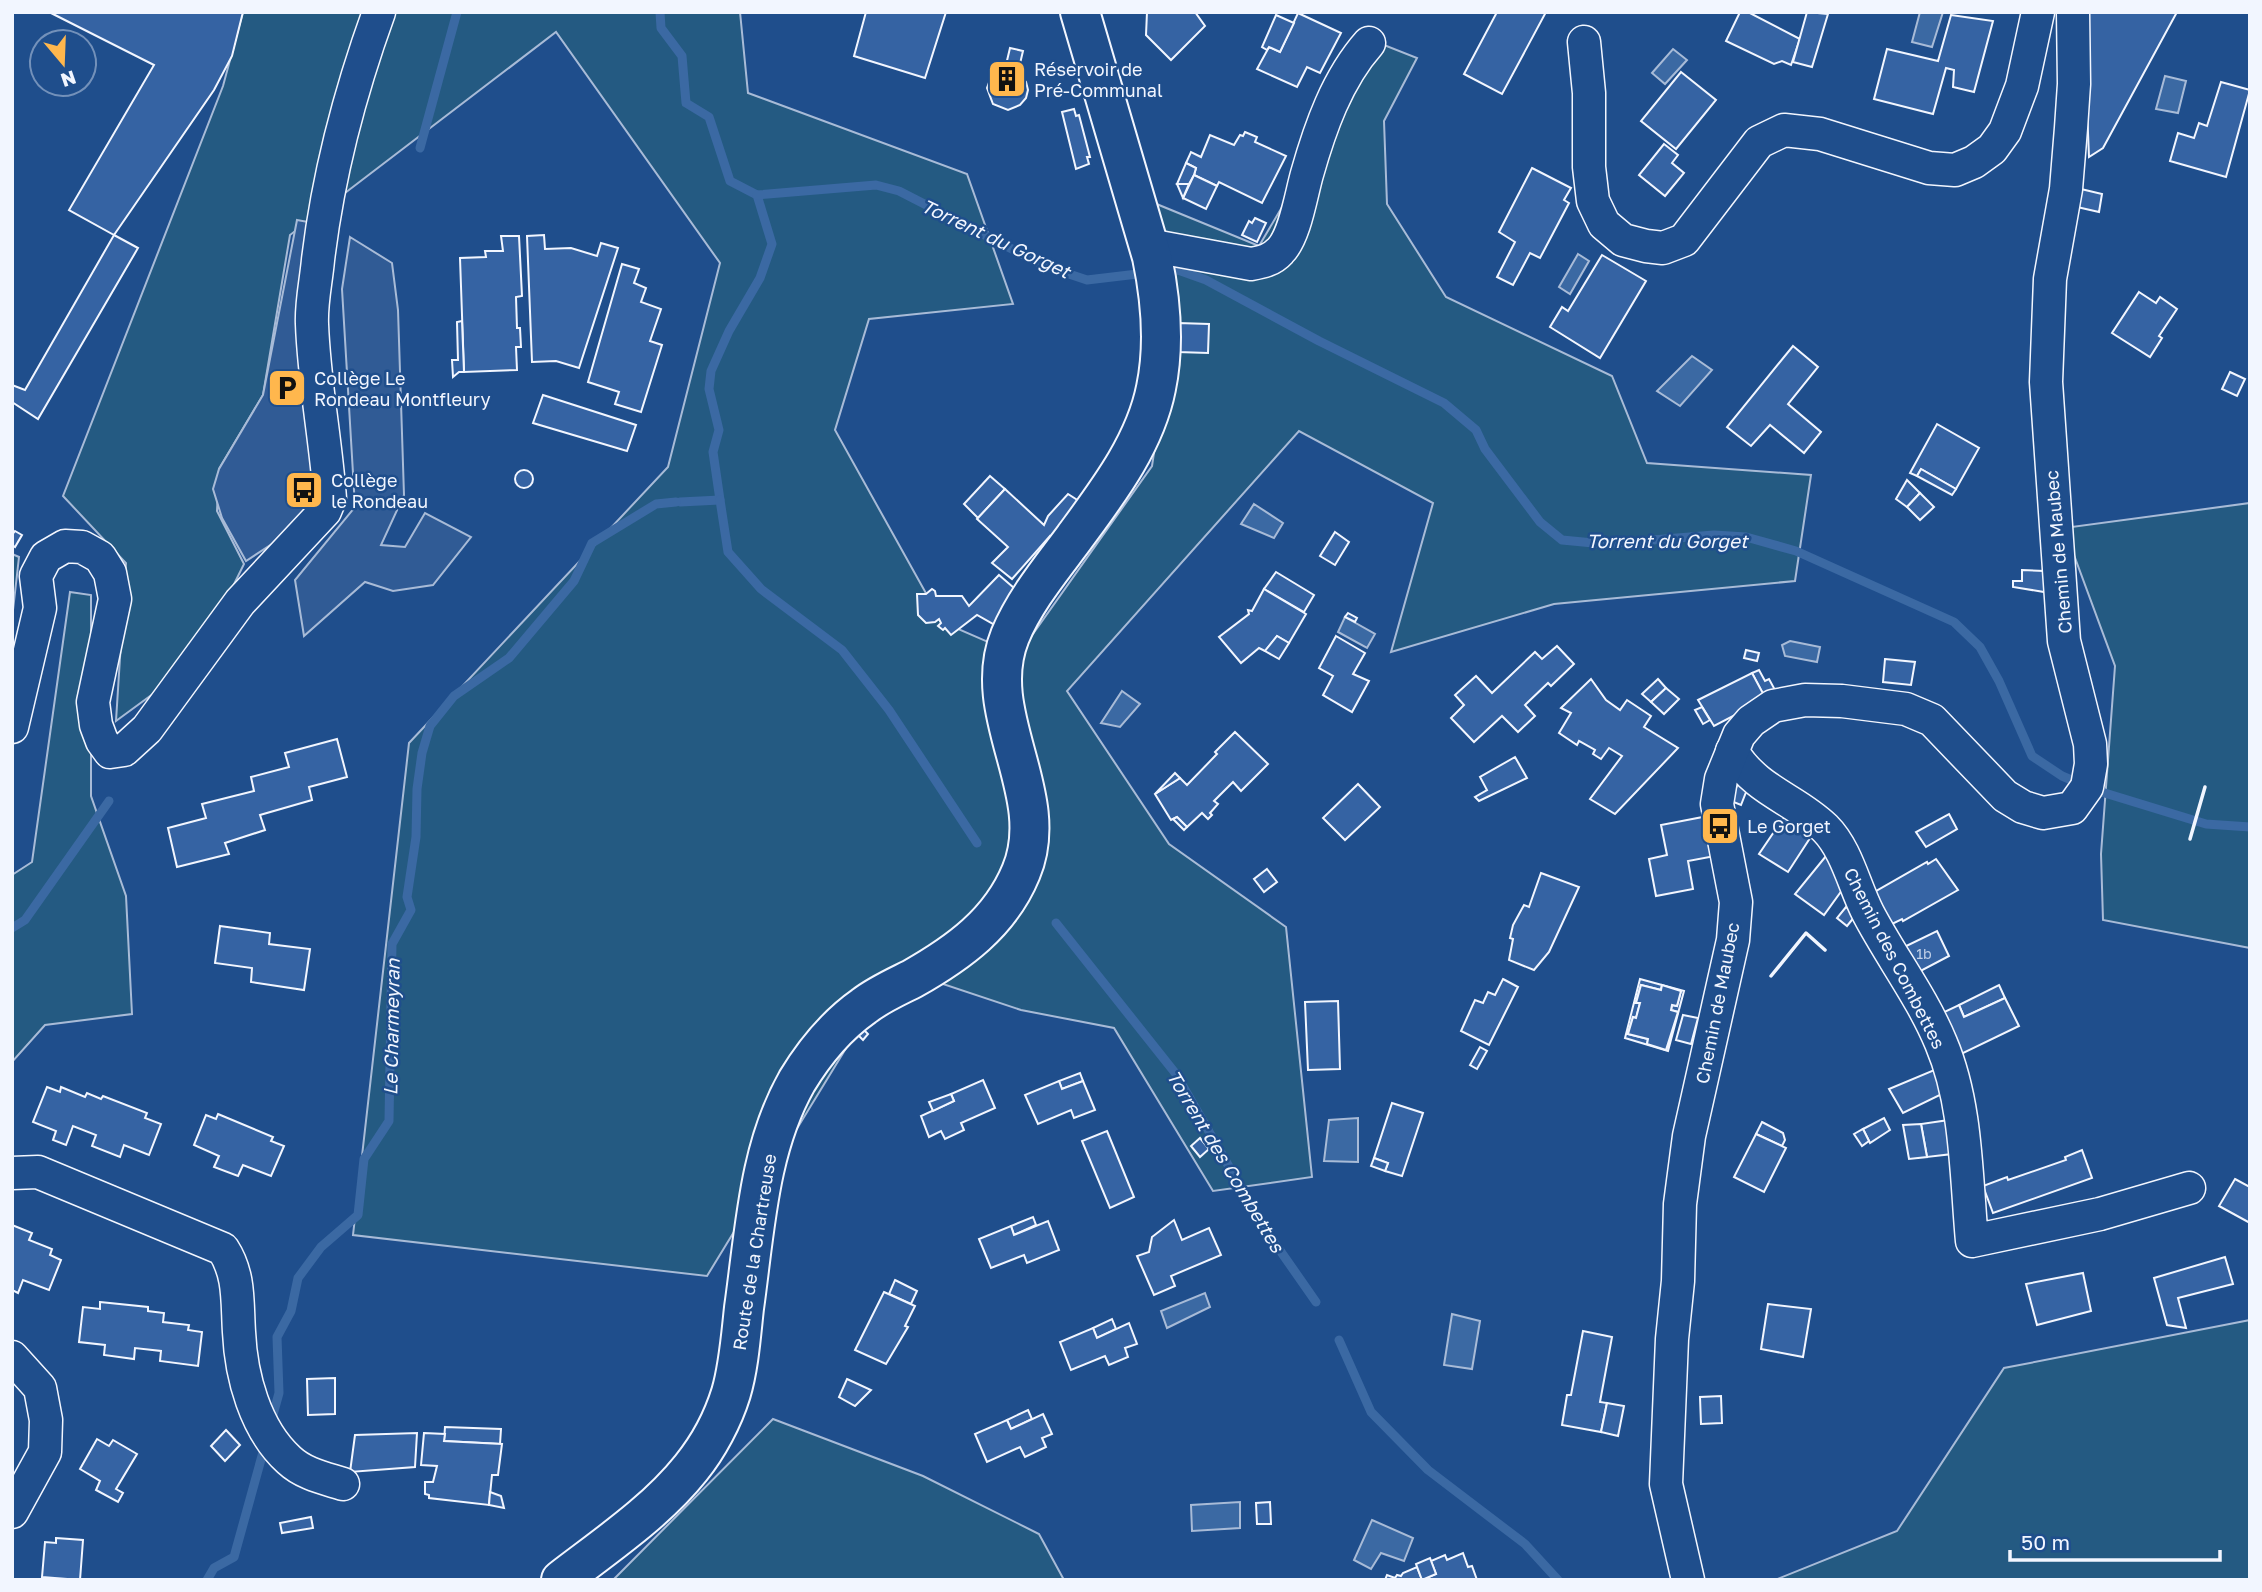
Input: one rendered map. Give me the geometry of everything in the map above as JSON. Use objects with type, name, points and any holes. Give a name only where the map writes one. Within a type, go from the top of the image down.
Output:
[{"type":"main road","name":"Route de la Chartreuse","points":[[561,1580],[657,1503],[690,1469],[718,1423],[732,1392],[767,1156],[783,1112],[813,1057],[865,1004],[938,964],[976,937],[1009,898],[1028,853],[1030,813],[1004,709],[1002,674],[1009,638],[1035,589],[1116,479],[1150,411],[1157,387],[1161,334],[1160,296],[1150,251],[1080,12]]},
{"type":"street","points":[[12,727],[40,608],[36,576],[46,556],[65,546],[82,547],[100,558],[110,573],[115,600],[93,702],[96,725],[102,741],[110,751],[124,750],[147,729],[240,602],[244,601],[324,511],[330,499],[312,323],[313,293],[335,160],[366,47],[379,12]]},
{"type":"street","points":[[1584,42],[1589,93],[1589,167],[1593,201],[1604,224],[1623,240],[1664,248],[1684,240],[1759,142],[1784,130],[1820,134],[1930,169],[1955,170],[1975,162],[1992,149],[2005,131],[2022,86],[2038,12]]},
{"type":"street","name":"Chemin de Maubec","points":[[1688,1580],[1666,1484],[1680,1204],[1689,1136],[1733,940],[1736,902],[1717,804],[1721,779],[1739,735],[1751,721],[1773,706],[1805,700],[1830,700],[1906,709],[1932,720],[2005,796],[2022,807],[2043,813],[2072,808],[2087,787],[2091,764],[2090,744],[2064,640],[2046,382],[2050,279],[2066,189],[2071,128],[2074,84],[2073,12]]},
{"type":"street","points":[[1150,251],[1251,264],[1267,261],[1281,251],[1292,229],[1324,118],[1355,59],[1369,43]]},
{"type":"street","name":"Chemin des Combettes","points":[[1732,751],[1749,775],[1825,828],[1838,845],[1867,912],[1941,1041],[1957,1091],[1972,1241],[2100,1214],[2189,1188]]},
{"type":"street","points":[[12,1173],[38,1172],[223,1250],[233,1266],[243,1369],[262,1423],[289,1461],[313,1475],[343,1484]]},
{"type":"street","points":[[12,1357],[40,1388],[46,1419],[45,1452],[12,1512]]},
{"type":"shaded area","points":[[243,12],[740,12],[748,93],[967,174],[1013,304],[869,319],[835,430],[942,622],[1018,655],[1152,466],[1175,312],[1154,203],[1259,246],[1379,43],[1417,58],[1384,121],[1387,204],[1446,297],[1612,376],[1647,463],[1811,475],[1795,581],[1554,604],[1391,652],[1433,503],[1299,431],[1067,691],[1169,844],[1286,927],[1312,1177],[1213,1191],[1114,1028],[1021,1010],[895,968],[707,1276],[353,1235],[409,743],[668,467],[720,263],[556,32],[290,235],[263,395],[219,469],[217,511],[244,564],[195,663],[116,721],[126,563],[63,496],[223,86]]},
{"type":"shaded area","points":[[1920,12],[1943,12],[1932,47],[1912,42]]},
{"type":"shaded area","points":[[1673,49],[1687,60],[1665,84],[1652,73]]},
{"type":"shaded area","points":[[2165,76],[2186,81],[2178,113],[2156,109]]},
{"type":"shaded area","name":"Collège Le Rondeau Montfleury","points":[[297,220],[314,223],[317,492],[310,511],[295,529],[246,561],[222,518],[213,489],[219,469],[263,395]]},
{"type":"shaded area","points":[[350,237],[392,263],[398,310],[404,495],[381,545],[405,547],[425,513],[471,537],[433,585],[393,591],[365,582],[304,636],[295,580],[355,507],[342,289]]},
{"type":"shaded area","points":[[1578,254],[1589,261],[1570,294],[1559,287]]},
{"type":"shaded area","points":[[1692,356],[1712,370],[1680,406],[1657,391]]},
{"type":"shaded area","points":[[2250,503],[2250,948],[2103,920],[2101,854],[2115,666],[2064,528]]},
{"type":"shaded area","points":[[1254,504],[1283,523],[1274,538],[1241,524]]},
{"type":"shaded area","points":[[12,554],[19,557],[12,619]]},
{"type":"shaded area","points":[[70,592],[91,595],[91,796],[126,896],[132,1014],[45,1025],[12,1062],[12,875],[32,862]]},
{"type":"shaded area","points":[[1345,617],[1375,634],[1367,648],[1338,632]]},
{"type":"shaded area","points":[[1790,641],[1820,647],[1817,662],[1785,656],[1782,645]]},
{"type":"shaded area","points":[[1122,691],[1140,704],[1120,727],[1101,723]]},
{"type":"shaded area","points":[[1358,1118],[1358,1162],[1324,1161],[1329,1120]]},
{"type":"shaded area","points":[[1205,1293],[1210,1307],[1167,1328],[1161,1311]]},
{"type":"shaded area","points":[[1452,1314],[1480,1321],[1472,1369],[1444,1365]]},
{"type":"shaded area","points":[[2250,1320],[2250,1580],[1775,1580],[1897,1531],[2004,1368]]},
{"type":"shaded area","points":[[773,1419],[923,1476],[1039,1534],[1064,1580],[613,1580]]},
{"type":"shaded area","points":[[1240,1502],[1240,1528],[1192,1531],[1191,1505]]},
{"type":"shaded area","points":[[1372,1520],[1413,1538],[1404,1561],[1381,1553],[1371,1569],[1354,1560]]},
{"type":"building","points":[[49,12],[243,12],[232,56],[214,90],[114,235],[69,210],[154,65],[98,37],[98,28],[81,28]]},
{"type":"building","points":[[866,12],[946,12],[925,78],[854,56]]},
{"type":"building","points":[[1147,12],[1195,12],[1205,26],[1171,60],[1146,35]]},
{"type":"building","points":[[1497,12],[1546,12],[1502,94],[1464,74]]},
{"type":"building","points":[[1740,12],[1748,12],[1800,39],[1791,65],[1782,61],[1774,64],[1726,41]]},
{"type":"building","points":[[1807,12],[1828,14],[1812,67],[1793,62]]},
{"type":"building","points":[[2083,12],[2177,12],[2103,148],[2089,157]]},
{"type":"building","points":[[1298,13],[1341,33],[1320,73],[1307,67],[1297,87],[1257,69],[1269,47],[1280,52]]},
{"type":"building","points":[[1276,15],[1294,23],[1280,52],[1262,47]]},
{"type":"building","points":[[1951,15],[1993,21],[1974,92],[1953,87],[1954,70],[1946,68],[1933,114],[1874,99],[1887,49],[1938,61]]},
{"type":"building","name":"Réservoir de Pré-Communal","points":[[1010,48],[1023,51],[1018,72],[1026,82],[1028,90],[1020,105],[1008,110],[993,104],[987,88],[991,77],[1005,69]]},
{"type":"building","points":[[1681,72],[1716,100],[1676,149],[1641,121]]},
{"type":"building","points":[[2221,82],[2250,90],[2226,177],[2170,161],[2178,133],[2194,138],[2199,123],[2207,126]]},
{"type":"building","points":[[1074,109],[1076,116],[1079,115],[1090,157],[1087,157],[1089,164],[1076,169],[1062,112]]},
{"type":"building","points":[[1245,132],[1257,137],[1255,142],[1286,156],[1262,203],[1219,182],[1217,186],[1194,175],[1196,168],[1186,163],[1191,152],[1201,157],[1210,135],[1234,145]]},
{"type":"building","points":[[1664,144],[1678,155],[1672,163],[1684,173],[1665,196],[1639,175]]},
{"type":"building","points":[[1186,163],[1196,168],[1194,175],[1189,184],[1177,184]]},
{"type":"building","points":[[1532,168],[1571,188],[1564,200],[1569,203],[1540,258],[1530,253],[1513,285],[1497,277],[1515,242],[1499,232]]},
{"type":"building","points":[[1194,175],[1217,186],[1206,209],[1183,198]]},
{"type":"building","points":[[1177,184],[1189,184],[1183,198]]},
{"type":"building","points":[[2081,189],[2102,194],[2099,212],[2077,207]]},
{"type":"building","points":[[1255,218],[1266,223],[1257,242],[1242,235],[1249,221],[1252,223]]},
{"type":"building","points":[[114,235],[138,248],[38,419],[12,402],[12,385],[25,390]]},
{"type":"building","points":[[544,235],[545,249],[571,248],[597,256],[601,243],[618,248],[579,368],[556,361],[532,362],[527,236]]},
{"type":"building","points":[[501,236],[519,236],[522,296],[516,297],[521,347],[516,347],[517,370],[464,372],[460,258],[486,257],[485,251],[503,251]]},
{"type":"building","points":[[1602,255],[1646,281],[1600,358],[1550,327],[1562,307],[1568,311]]},
{"type":"building","points":[[622,264],[639,269],[634,283],[646,288],[641,302],[661,309],[650,341],[662,345],[641,412],[615,404],[619,392],[588,382]]},
{"type":"building","points":[[2139,292],[2156,303],[2160,297],[2177,309],[2159,336],[2162,338],[2150,357],[2112,333]]},
{"type":"building","points":[[462,321],[464,372],[453,377],[452,360],[458,360],[457,322]]},
{"type":"building","points":[[1178,323],[1209,324],[1208,353],[1178,352]]},
{"type":"building","points":[[1793,346],[1818,367],[1788,404],[1821,432],[1804,453],[1770,425],[1751,446],[1727,427]]},
{"type":"building","points":[[2230,372],[2245,379],[2237,396],[2222,389]]},
{"type":"building","points":[[543,395],[636,425],[627,451],[533,423]]},
{"type":"building","points":[[1937,424],[1979,448],[1956,489],[1921,469],[1917,476],[1910,473]]},
{"type":"building","points":[[1921,469],[1956,489],[1952,495],[1917,476]]},
{"type":"building","points":[[524,470],[530,473],[533,479],[530,485],[524,488],[518,485],[515,479],[518,473]]},
{"type":"building","points":[[990,476],[1005,489],[978,518],[964,504]]},
{"type":"building","points":[[1907,480],[1920,493],[1907,507],[1896,499]]},
{"type":"building","points":[[1005,489],[1044,525],[1048,516],[1068,494],[1082,503],[1055,541],[1050,536],[1012,579],[992,563],[1008,547],[977,519]]},
{"type":"building","points":[[1920,493],[1934,507],[1920,520],[1907,507]]},
{"type":"building","points":[[15,531],[22,535],[15,547],[12,545],[12,535]]},
{"type":"building","points":[[1335,532],[1349,542],[1335,565],[1320,556]]},
{"type":"building","points":[[2022,570],[2044,571],[2044,592],[2013,587],[2013,581],[2022,581]]},
{"type":"building","points":[[1276,572],[1314,595],[1304,612],[1264,589]]},
{"type":"building","points":[[999,575],[1014,588],[995,625],[977,615],[951,635],[945,628],[943,630],[938,626],[941,623],[939,619],[926,623],[918,615],[917,594],[926,594],[932,589],[936,596],[962,596],[969,606]]},
{"type":"building","points":[[1264,589],[1306,614],[1289,643],[1277,636],[1265,651],[1259,648],[1241,663],[1219,637],[1249,614],[1248,610],[1252,611]]},
{"type":"building","points":[[1348,613],[1357,618],[1355,622],[1345,617]]},
{"type":"building","points":[[1277,636],[1289,643],[1279,659],[1265,651]]},
{"type":"building","points":[[1336,636],[1365,653],[1353,674],[1369,681],[1352,712],[1323,695],[1333,676],[1319,668]]},
{"type":"building","points":[[1557,646],[1574,664],[1551,686],[1548,683],[1525,705],[1535,716],[1518,732],[1502,716],[1474,742],[1451,718],[1464,705],[1455,695],[1476,676],[1492,693],[1535,652],[1542,659]]},
{"type":"building","points":[[1746,650],[1759,653],[1757,661],[1744,658]]},
{"type":"building","points":[[1885,659],[1915,662],[1911,685],[1883,682]]},
{"type":"building","points":[[1759,670],[1765,681],[1769,679],[1775,690],[1764,696],[1752,673]]},
{"type":"building","points":[[1752,673],[1766,699],[1714,726],[1698,700]]},
{"type":"building","points":[[1591,679],[1606,700],[1620,710],[1627,700],[1651,716],[1644,727],[1678,748],[1615,814],[1590,799],[1622,756],[1609,748],[1601,759],[1593,754],[1595,750],[1579,741],[1577,745],[1559,733],[1571,713],[1561,708]]},
{"type":"building","points":[[1658,679],[1666,688],[1651,702],[1642,694]]},
{"type":"building","points":[[1666,688],[1679,699],[1664,714],[1651,702]]},
{"type":"building","points":[[1702,707],[1710,720],[1703,724],[1695,710]]},
{"type":"building","points":[[1235,732],[1268,764],[1241,791],[1233,782],[1214,801],[1218,804],[1208,819],[1202,813],[1187,827],[1177,817],[1171,820],[1155,794],[1180,778],[1187,785]]},
{"type":"building","points":[[337,739],[347,777],[309,787],[312,800],[260,815],[265,830],[225,843],[229,854],[177,867],[168,828],[206,818],[202,804],[254,791],[251,777],[289,767],[285,753]]},
{"type":"building","points":[[1515,757],[1527,778],[1479,801],[1475,797],[1487,790],[1480,777]]},
{"type":"building","points":[[1175,773],[1180,778],[1155,794]]},
{"type":"building","points":[[1738,783],[1748,787],[1741,805],[1731,801]]},
{"type":"building","points":[[1358,784],[1380,807],[1345,840],[1323,818]]},
{"type":"building","points":[[1949,814],[1957,829],[1926,847],[1916,832]]},
{"type":"building","points":[[1708,816],[1715,856],[1688,861],[1693,889],[1656,896],[1649,859],[1667,855],[1661,825]]},
{"type":"building","points":[[1177,817],[1187,827],[1184,830],[1173,819]]},
{"type":"building","points":[[1784,817],[1812,835],[1788,872],[1759,854]]},
{"type":"building","points":[[1826,856],[1845,886],[1824,915],[1795,894]]},
{"type":"building","points":[[1936,859],[1958,890],[1903,921],[1902,919],[1886,927],[1871,894]]},
{"type":"building","points":[[1267,869],[1277,882],[1264,892],[1254,879]]},
{"type":"building","points":[[1541,873],[1579,887],[1549,952],[1534,970],[1509,960],[1513,939],[1510,938],[1513,925],[1524,905],[1529,907]]},
{"type":"building","points":[[1846,907],[1856,915],[1847,926],[1837,918]]},
{"type":"building","points":[[220,926],[270,933],[269,944],[310,949],[304,990],[251,982],[252,968],[215,963]]},
{"type":"building","points":[[1937,931],[1949,956],[1913,975],[1898,950]]},
{"type":"building","points":[[1503,979],[1518,987],[1489,1045],[1461,1031],[1475,1000],[1483,1003],[1488,992],[1495,995]]},
{"type":"building","points":[[1640,979],[1684,991],[1668,1051],[1625,1038]],"holes":[[[1641,985],[1661,990],[1662,985],[1681,991],[1677,1006],[1672,1005],[1671,1010],[1678,1012],[1666,1050],[1647,1044],[1648,1039],[1628,1034],[1640,1003],[1636,1003]]]},
{"type":"building","points":[[1641,985],[1661,990],[1662,985],[1681,991],[1677,1006],[1672,1005],[1671,1010],[1678,1012],[1666,1050],[1647,1044],[1648,1039],[1628,1034],[1640,1003],[1636,1003]]},
{"type":"building","points":[[1999,985],[2005,998],[1964,1017],[1959,1005]]},
{"type":"building","points":[[2005,998],[2019,1026],[1955,1057],[1938,1015],[1959,1005],[1964,1017]]},
{"type":"building","points":[[1338,1001],[1340,1069],[1308,1070],[1305,1002]]},
{"type":"building","points":[[1683,1015],[1698,1018],[1691,1044],[1676,1040]]},
{"type":"building","points":[[863,1029],[868,1034],[863,1040],[858,1035]]},
{"type":"building","points":[[1480,1047],[1487,1051],[1477,1069],[1470,1065]]},
{"type":"building","points":[[1939,1068],[1946,1092],[1903,1113],[1889,1089]]},
{"type":"building","points":[[1080,1073],[1083,1081],[1062,1089],[1059,1081]]},
{"type":"building","points":[[983,1080],[995,1108],[961,1123],[964,1130],[945,1139],[941,1131],[929,1137],[921,1116],[954,1101],[951,1094]]},
{"type":"building","points":[[1059,1081],[1062,1089],[1083,1081],[1095,1110],[1074,1118],[1071,1110],[1038,1124],[1025,1095]]},
{"type":"building","points":[[47,1087],[60,1092],[61,1087],[85,1097],[87,1093],[101,1099],[103,1096],[147,1113],[145,1118],[161,1124],[149,1155],[124,1145],[120,1157],[92,1146],[96,1135],[73,1126],[66,1145],[53,1140],[56,1131],[33,1122]]},
{"type":"building","points":[[951,1094],[954,1101],[933,1111],[929,1102]]},
{"type":"building","points":[[1392,1103],[1423,1113],[1402,1176],[1385,1171],[1388,1163],[1374,1158]]},
{"type":"building","points":[[218,1114],[273,1137],[271,1141],[284,1146],[271,1176],[243,1165],[238,1176],[214,1167],[219,1156],[194,1145],[206,1115],[216,1119]]},
{"type":"building","points":[[1884,1118],[1890,1130],[1870,1143],[1863,1129]]},
{"type":"building","points":[[1949,1120],[1952,1154],[1927,1157],[1921,1124]]},
{"type":"building","points":[[1762,1122],[1783,1133],[1785,1140],[1782,1146],[1756,1134]]},
{"type":"building","points":[[1921,1124],[1927,1157],[1909,1159],[1903,1125]]},
{"type":"building","points":[[1863,1129],[1869,1141],[1862,1146],[1854,1134]]},
{"type":"building","points":[[1107,1131],[1134,1197],[1110,1208],[1082,1141]]},
{"type":"building","points":[[1756,1134],[1786,1148],[1764,1192],[1734,1177]]},
{"type":"building","points":[[1200,1138],[1209,1149],[1200,1157],[1191,1146]]},
{"type":"building","points":[[2082,1150],[2092,1178],[1993,1213],[1983,1186],[2066,1160],[2065,1157]]},
{"type":"building","points":[[1374,1158],[1388,1163],[1385,1171],[1371,1166]]},
{"type":"building","points":[[2235,1179],[2250,1187],[2250,1223],[2219,1206]]},
{"type":"building","points":[[1033,1217],[1036,1225],[1014,1235],[1011,1226]]},
{"type":"building","points":[[1174,1220],[1182,1240],[1209,1228],[1221,1255],[1171,1276],[1175,1286],[1154,1295],[1137,1256],[1149,1252],[1152,1237]]},
{"type":"building","points":[[1048,1221],[1059,1250],[1027,1263],[1024,1255],[991,1268],[979,1239],[1011,1226],[1014,1235]]},
{"type":"building","points":[[12,1225],[32,1233],[29,1240],[52,1249],[50,1255],[61,1260],[49,1290],[23,1280],[18,1293],[12,1290]]},
{"type":"building","points":[[2225,1257],[2233,1284],[2178,1298],[2186,1328],[2167,1325],[2154,1278]]},
{"type":"building","points":[[2083,1273],[2091,1311],[2037,1325],[2026,1284]]},
{"type":"building","points":[[895,1280],[917,1291],[911,1304],[889,1294]]},
{"type":"building","points":[[884,1292],[915,1306],[905,1326],[908,1327],[886,1364],[855,1350]]},
{"type":"building","points":[[100,1302],[148,1307],[148,1311],[164,1313],[163,1322],[189,1325],[188,1330],[202,1332],[198,1366],[160,1361],[161,1351],[135,1348],[134,1359],[104,1355],[105,1345],[79,1342],[83,1307],[100,1309]]},
{"type":"building","points":[[1768,1304],[1811,1309],[1803,1357],[1761,1349]]},
{"type":"building","points":[[1112,1319],[1116,1329],[1097,1338],[1093,1328]]},
{"type":"building","points":[[1129,1323],[1137,1344],[1125,1348],[1128,1357],[1109,1365],[1105,1356],[1071,1370],[1060,1342],[1093,1328],[1097,1338]]},
{"type":"building","points":[[1583,1331],[1612,1337],[1600,1402],[1607,1403],[1601,1432],[1562,1425],[1567,1395],[1571,1395]]},
{"type":"building","points":[[335,1378],[335,1414],[308,1415],[307,1379]]},
{"type":"building","points":[[847,1379],[871,1390],[855,1406],[839,1397]]},
{"type":"building","points":[[1721,1396],[1722,1423],[1701,1424],[1700,1397]]},
{"type":"building","points":[[1607,1403],[1624,1406],[1618,1436],[1601,1432]]},
{"type":"building","points":[[1028,1410],[1032,1419],[1011,1429],[1007,1420]]},
{"type":"building","points":[[1043,1414],[1052,1434],[1042,1438],[1046,1447],[1025,1457],[1020,1447],[987,1462],[975,1434],[1007,1420],[1011,1429]]},
{"type":"building","points":[[445,1427],[501,1429],[500,1444],[444,1441]]},
{"type":"building","points":[[226,1430],[240,1445],[225,1461],[211,1446]]},
{"type":"building","points":[[417,1433],[415,1467],[350,1472],[355,1435]]},
{"type":"building","points":[[424,1433],[445,1434],[444,1441],[502,1444],[498,1475],[492,1475],[489,1505],[429,1498],[429,1495],[425,1494],[425,1482],[433,1482],[437,1466],[421,1465]]},
{"type":"building","points":[[97,1439],[109,1446],[113,1440],[137,1454],[116,1489],[123,1493],[118,1502],[96,1490],[100,1481],[80,1469]]},
{"type":"building","points":[[490,1492],[501,1496],[504,1508],[489,1505]]},
{"type":"building","points":[[1270,1502],[1271,1524],[1257,1524],[1256,1503]]},
{"type":"building","points":[[311,1517],[313,1528],[282,1533],[280,1523]]},
{"type":"building","points":[[56,1538],[83,1540],[80,1580],[42,1577],[45,1542],[56,1543]]},
{"type":"building","points":[[1463,1553],[1477,1580],[1422,1580],[1436,1574],[1431,1561],[1445,1555],[1447,1560]]},
{"type":"building","points":[[1430,1558],[1436,1574],[1422,1580],[1416,1564]]},
{"type":"building","points":[[1417,1567],[1422,1580],[1385,1580],[1387,1575],[1395,1578]]},
{"type":"waterway","points":[[420,148],[457,12]]},
{"type":"waterway","name":"Le Charmeyran","points":[[660,12],[661,28],[682,56],[686,103],[709,117],[730,181],[757,195],[772,244],[760,278],[729,331],[711,371],[709,389],[719,430],[713,452],[720,500],[680,502]]},
{"type":"waterway","name":"Torrent du Gorget","points":[[757,195],[876,185],[899,191],[1045,266],[1087,280],[1146,273]]},
{"type":"waterway","name":"Torrent du Gorget","points":[[1164,272],[1178,270],[1206,280],[1319,341],[1444,403],[1476,430],[1485,449],[1540,522],[1562,540],[1604,544],[1714,535],[1746,537],[1796,551],[1954,622],[1980,647],[1999,681],[2032,756],[2062,776],[2095,790],[2206,824],[2250,827]]},
{"type":"waterway","name":"Torrent des Combettes","points":[[720,500],[728,552],[761,589],[842,650],[889,710],[977,843]]},
{"type":"waterway","name":"Le Charmeyran","points":[[271,1422],[279,1393],[277,1337],[291,1311],[298,1278],[321,1247],[358,1215],[364,1159],[389,1121],[392,944],[411,910],[407,897],[416,837],[417,789],[422,753],[430,726],[454,696],[509,658],[574,581],[592,543],[656,504],[676,502]]},
{"type":"waterway","points":[[12,928],[25,920],[109,801]]},
{"type":"waterway","name":"Torrent des Combettes","points":[[1056,923],[1176,1074],[1263,1226],[1316,1302]]},
{"type":"waterway","name":"Torrent des Combettes","points":[[1339,1340],[1371,1412],[1428,1470],[1525,1544],[1558,1580]]},
{"type":"waterway","name":"Le Charmeyran","points":[[207,1580],[214,1568],[234,1557],[265,1445]]},
{"type":"wall","points":[[2190,839],[2205,787]]},
{"type":"wall","points":[[1771,976],[1806,933],[1825,950]]},
{"type":"place","name":"Réservoir de Pré-Communal","points":[[1007,79]]},
{"type":"place","name":"Collège Le Rondeau Montfleury","points":[[287,388]]},
{"type":"place","name":"Collège le Rondeau","points":[[304,490]]},
{"type":"place","name":"Le Gorget","points":[[1720,826]]}]
